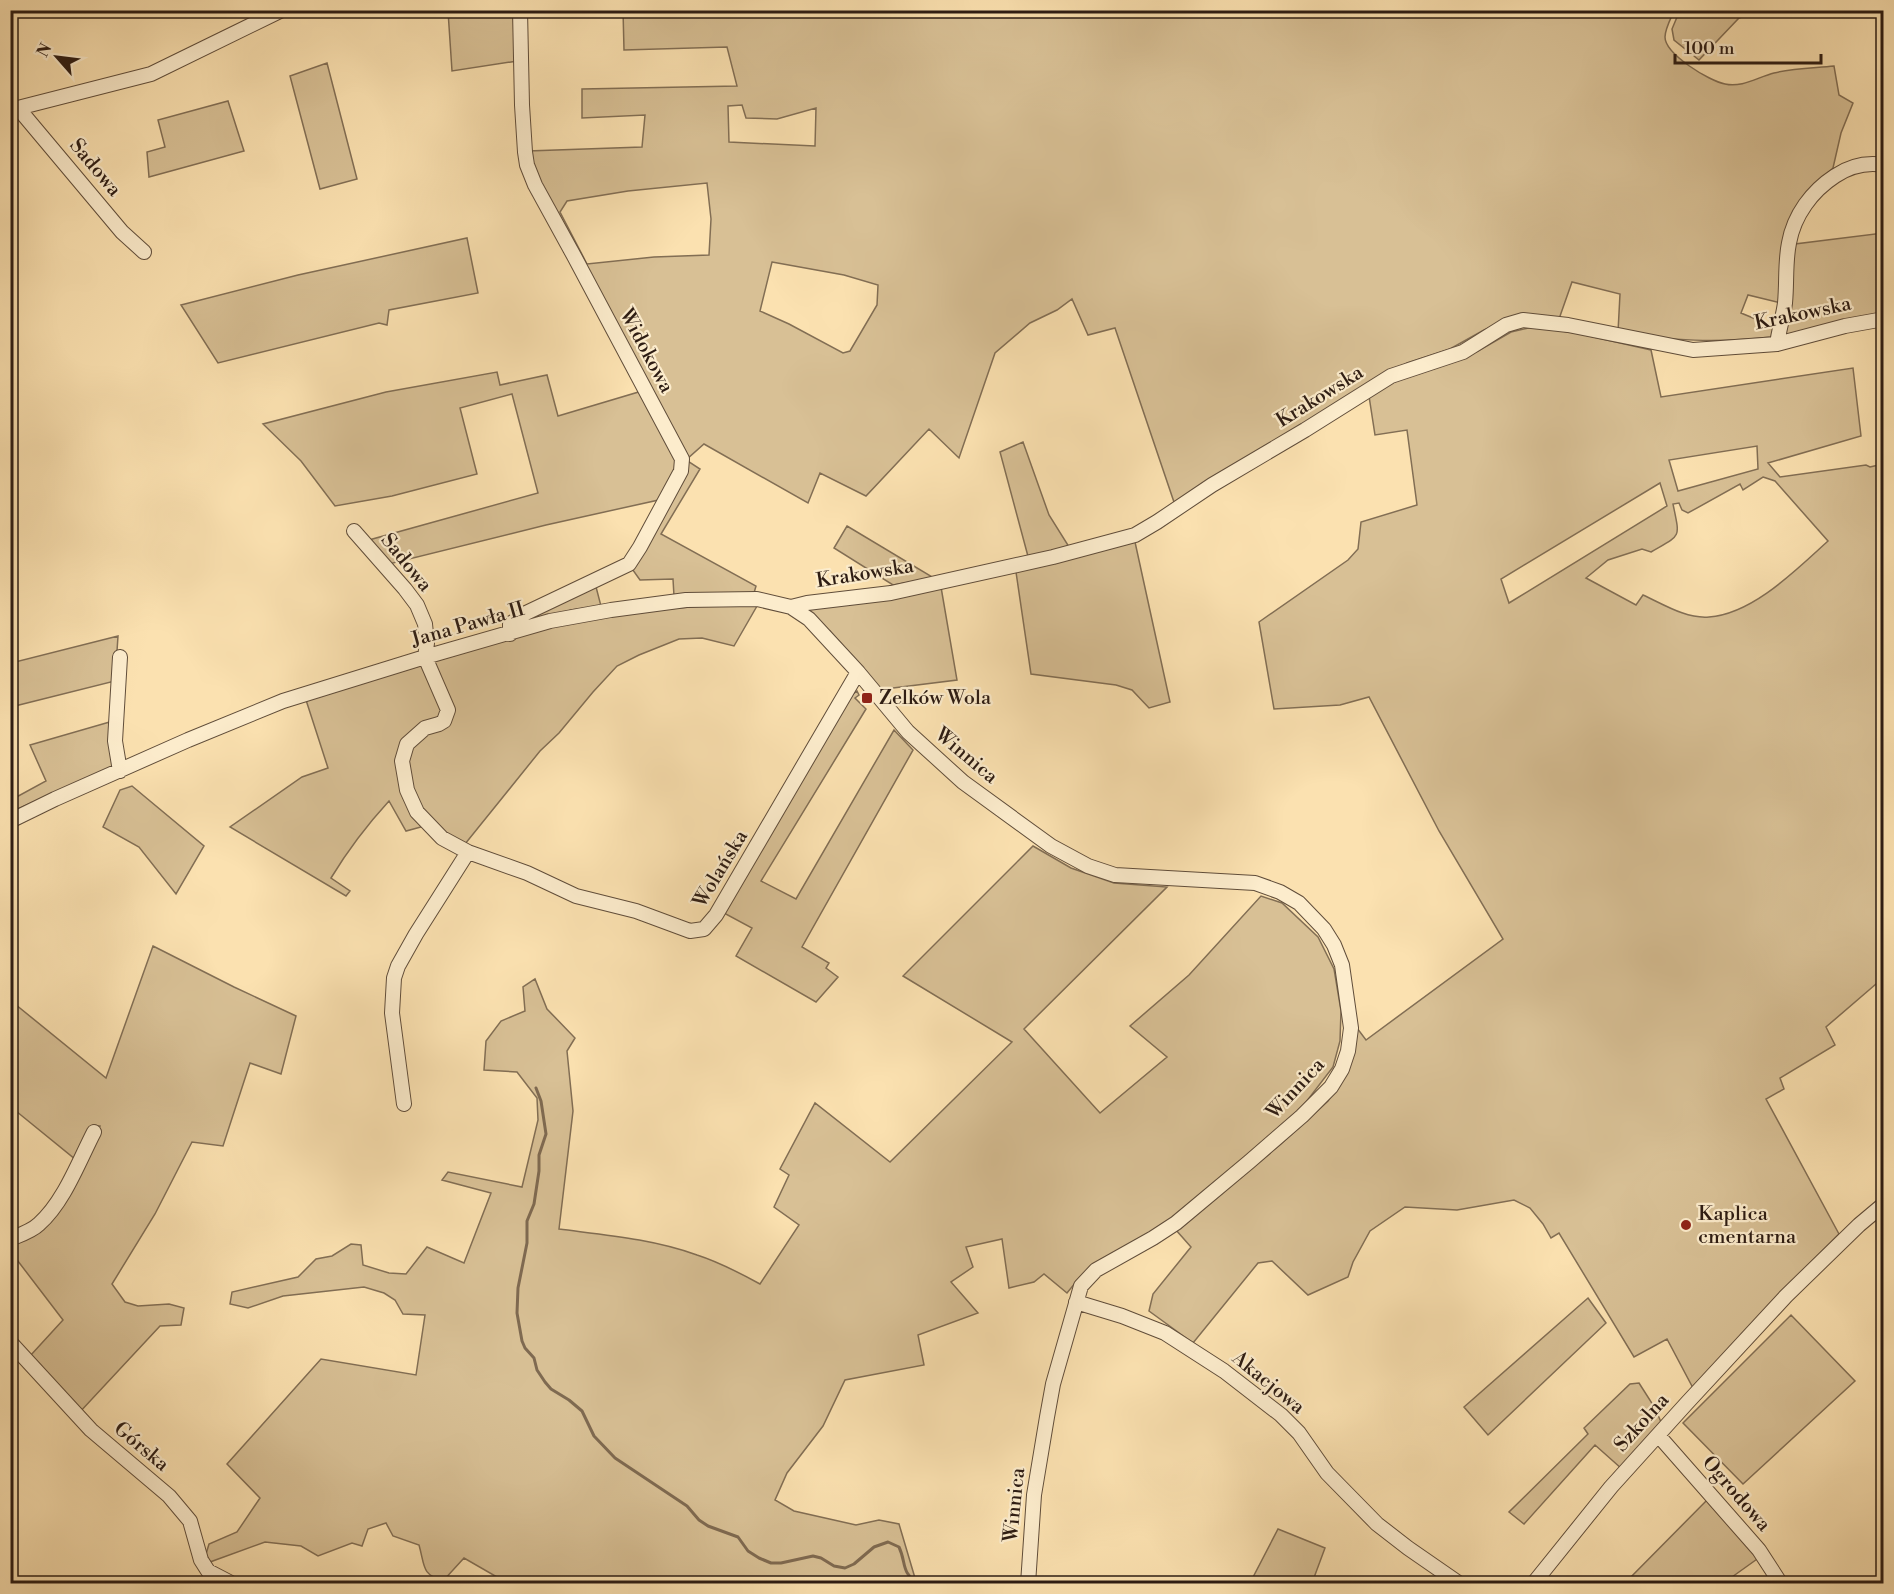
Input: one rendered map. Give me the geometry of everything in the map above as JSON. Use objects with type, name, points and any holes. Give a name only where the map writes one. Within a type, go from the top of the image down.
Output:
[{"type":"street","points":[[14,109],[151,74],[282,10]]},
{"type":"street","name":"Widokowa","points":[[510,634],[510,624],[526,613],[629,564],[681,471],[682,459],[531,176],[525,152],[520,10]]},
{"type":"street","name":"Sadowa","points":[[14,109],[122,232],[144,252]]},
{"type":"street","points":[[1777,344],[1785,303],[1789,241],[1804,205],[1827,181],[1839,173],[1872,163],[1884,165]]},
{"type":"street","name":"Krakowska","points":[[791,607],[891,593],[1053,557],[1134,535],[1212,484],[1290,439],[1390,376],[1463,352],[1506,325],[1523,320],[1568,325],[1693,350],[1777,344],[1845,326],[1884,319]]},
{"type":"street","name":"Sadowa","points":[[354,531],[405,588],[417,605],[425,624],[427,643],[425,657]]},
{"type":"street","name":"Jana Pawła II","points":[[10,821],[188,740],[284,701],[550,621],[686,600],[757,598],[791,607],[809,619],[858,672],[908,732]]},
{"type":"street","points":[[120,657],[115,741],[120,771]]},
{"type":"street","name":"Wolańska","points":[[425,657],[448,710],[444,721],[425,728],[407,744],[402,761],[407,790],[417,812],[442,838],[468,852],[527,873],[576,896],[636,911],[690,931],[704,929],[716,915],[858,672]]},
{"type":"street","name":"Winnica","points":[[908,732],[963,782],[1051,846],[1088,866],[1115,875],[1255,884],[1280,892],[1299,903],[1324,929],[1334,945],[1342,965],[1347,996],[1351,1028],[1350,1040],[1342,1069],[1331,1087],[1302,1116],[1176,1223],[1096,1270],[1081,1286],[1053,1384],[1040,1453],[1034,1495],[1028,1584]]},
{"type":"street","points":[[404,1104],[392,1013],[394,978],[403,956],[468,852]]},
{"type":"street","points":[[10,1239],[38,1226],[51,1211],[94,1132]]},
{"type":"street","name":"Szkolna","points":[[1533,1584],[1611,1487],[1786,1296],[1859,1225],[1884,1204]]},
{"type":"street","name":"Akacjowa","points":[[1076,1302],[1122,1316],[1165,1333],[1224,1371],[1281,1415],[1299,1433],[1327,1473],[1377,1524],[1460,1584]]},
{"type":"street","name":"Górska","points":[[10,1342],[91,1430],[170,1496],[190,1521],[201,1560],[208,1570],[234,1584]]},
{"type":"street","name":"Ogrodowa","points":[[1658,1435],[1759,1550],[1781,1584]]},
{"type":"shaded area","points":[[623,10],[1674,11],[1665,34],[1667,44],[1680,59],[1709,78],[1725,84],[1738,85],[1781,71],[1834,66],[1839,95],[1853,103],[1841,133],[1833,168],[1800,206],[1781,303],[1748,295],[1741,313],[1775,327],[1771,337],[1694,340],[1618,332],[1620,294],[1572,282],[1559,319],[1508,320],[1450,349],[1407,363],[1175,505],[1115,328],[1088,335],[1072,299],[1057,310],[1030,323],[995,353],[959,458],[929,429],[866,496],[820,473],[808,503],[704,444],[686,460],[700,469],[661,534],[756,586],[754,593],[674,596],[673,579],[640,580],[630,566],[684,469],[534,173],[528,151],[642,147],[645,115],[582,118],[582,89],[737,86],[727,47],[624,50]],"holes":[[[742,105],[746,118],[777,119],[816,108],[815,146],[729,142],[728,106]],[[707,183],[711,219],[709,255],[654,257],[587,264],[560,212],[567,201],[628,191]],[[772,262],[844,275],[878,285],[877,305],[850,351],[843,353],[760,311]]]},
{"type":"shaded area","points":[[1680,10],[1761,11],[1739,18],[1699,60],[1674,40],[1672,29]]},
{"type":"shaded area","points":[[448,11],[515,11],[517,61],[452,71]]},
{"type":"shaded area","points":[[327,63],[357,179],[320,189],[290,76]]},
{"type":"shaded area","points":[[228,101],[244,151],[149,177],[147,152],[165,147],[158,120]]},
{"type":"shaded area","points":[[1883,233],[1883,315],[1784,338],[1795,244]]},
{"type":"shaded area","points":[[467,238],[478,293],[389,310],[387,325],[379,323],[218,363],[181,305],[298,275]]},
{"type":"shaded area","points":[[1533,327],[1576,333],[1651,350],[1661,397],[1853,368],[1861,436],[1768,463],[1780,477],[1883,464],[1883,978],[1826,1027],[1835,1045],[1780,1078],[1784,1089],[1766,1099],[1839,1234],[1693,1388],[1667,1339],[1634,1357],[1559,1233],[1551,1238],[1530,1208],[1514,1200],[1457,1210],[1405,1207],[1370,1231],[1353,1262],[1348,1277],[1308,1295],[1272,1261],[1258,1263],[1193,1343],[1149,1311],[1153,1294],[1191,1247],[1176,1230],[1281,1144],[1328,1101],[1348,1071],[1357,1028],[1366,1040],[1503,939],[1439,831],[1369,697],[1340,705],[1274,709],[1259,622],[1348,560],[1358,549],[1361,522],[1417,505],[1407,430],[1375,435],[1369,396],[1390,380],[1449,363],[1478,351],[1511,332]],"holes":[[[1757,446],[1758,469],[1678,491],[1669,460]],[[1763,477],[1775,481],[1828,541],[1788,577],[1742,608],[1709,617],[1692,616],[1643,595],[1636,605],[1586,578],[1608,560],[1642,549],[1651,552],[1673,538],[1677,530],[1673,504],[1679,503],[1682,510],[1688,513],[1740,484],[1743,490]],[[1660,483],[1667,506],[1509,603],[1501,579]]]},
{"type":"shaded area","points":[[497,372],[500,385],[547,375],[558,416],[642,391],[680,468],[663,499],[389,564],[369,540],[538,493],[512,394],[460,408],[477,474],[392,496],[335,506],[301,461],[263,424],[386,392]]},
{"type":"shaded area","points":[[1023,442],[1049,515],[1071,550],[1029,560],[1000,452]]},
{"type":"shaded area","points":[[847,526],[934,578],[893,585],[834,548]]},
{"type":"shaded area","points":[[1135,542],[1170,702],[1149,708],[1132,690],[1116,685],[1031,674],[1016,572]]},
{"type":"shaded area","points":[[595,583],[601,606],[571,610],[513,629],[523,618]]},
{"type":"shaded area","points":[[941,587],[957,680],[877,690],[852,660],[854,658],[830,631],[828,633],[806,611],[809,608]]},
{"type":"shaded area","points":[[714,605],[757,606],[734,646],[702,638],[679,639],[617,666],[559,733],[540,751],[461,849],[428,825],[406,831],[389,801],[358,838],[331,878],[350,891],[346,896],[230,827],[302,777],[328,768],[306,700],[562,623],[643,611]]},
{"type":"shaded area","points":[[118,636],[115,681],[11,707],[11,663]]},
{"type":"shaded area","points":[[857,691],[859,695],[855,698],[866,709],[761,881],[796,899],[894,730],[913,750],[802,947],[829,963],[826,968],[838,977],[816,1002],[736,956],[752,928],[722,912],[848,698]]},
{"type":"shaded area","points":[[113,721],[114,766],[11,812],[11,800],[46,781],[30,745]]},
{"type":"shaded area","points":[[132,786],[204,846],[176,894],[139,847],[103,827],[120,790]]},
{"type":"shaded area","points":[[1033,846],[1071,868],[1114,883],[1167,887],[1024,1029],[1100,1113],[1167,1057],[1130,1026],[1189,975],[1261,896],[1282,903],[1318,937],[1334,969],[1341,1011],[1340,1041],[1333,1067],[1303,1106],[1183,1211],[1080,1277],[1067,1293],[1044,1274],[1034,1282],[1009,1288],[1002,1239],[966,1247],[973,1267],[951,1282],[978,1313],[918,1335],[924,1365],[845,1380],[823,1426],[787,1473],[775,1500],[794,1511],[856,1525],[879,1520],[899,1524],[915,1578],[954,1583],[509,1584],[464,1558],[443,1581],[427,1572],[419,1545],[393,1536],[386,1523],[368,1529],[362,1546],[352,1543],[318,1556],[301,1546],[265,1542],[210,1562],[206,1554],[209,1544],[237,1532],[260,1498],[227,1464],[321,1359],[416,1375],[425,1315],[403,1314],[395,1300],[384,1293],[364,1287],[283,1296],[248,1308],[230,1304],[232,1292],[298,1277],[316,1259],[332,1256],[351,1244],[361,1245],[363,1265],[389,1273],[406,1274],[427,1247],[464,1263],[491,1193],[442,1180],[448,1172],[522,1187],[538,1120],[537,1098],[517,1072],[484,1070],[486,1041],[501,1021],[525,1011],[523,987],[535,979],[547,1009],[575,1038],[567,1051],[573,1111],[559,1229],[663,1245],[721,1264],[760,1284],[799,1225],[774,1207],[789,1175],[780,1169],[815,1103],[890,1162],[1012,1042],[903,976]]},
{"type":"shaded area","points":[[153,946],[296,1016],[281,1074],[250,1063],[223,1146],[192,1142],[155,1214],[112,1284],[125,1302],[138,1306],[169,1304],[184,1308],[181,1325],[160,1326],[79,1413],[30,1356],[63,1320],[11,1252],[11,1241],[44,1224],[78,1172],[100,1126],[93,1125],[75,1159],[11,1107],[10,1000],[106,1078]]},
{"type":"shaded area","points":[[1588,1298],[1606,1323],[1488,1435],[1464,1407]]},
{"type":"shaded area","points":[[1791,1315],[1855,1381],[1743,1484],[1683,1423]]},
{"type":"shaded area","points":[[1639,1383],[1661,1422],[1622,1469],[1595,1445],[1524,1524],[1509,1512],[1588,1434],[1584,1428],[1630,1384]]},
{"type":"shaded area","points":[[1708,1499],[1760,1557],[1726,1583],[1624,1584]]},
{"type":"shaded area","points":[[1278,1529],[1325,1548],[1312,1583],[1250,1583]]},
{"type":"waterway","points":[[536,1088],[541,1101],[546,1134],[539,1155],[534,1204],[527,1221],[527,1243],[518,1288],[517,1313],[522,1341],[534,1358],[537,1370],[545,1382],[551,1389],[582,1411],[594,1436],[615,1458],[687,1506],[699,1520],[708,1526],[738,1537],[748,1551],[759,1558],[771,1563],[781,1563],[813,1556],[834,1566],[845,1568],[854,1564],[874,1547],[888,1542],[899,1547],[909,1576],[920,1584]]},
{"type":"place","name":"Zelków Wola","points":[[867,698]]},
{"type":"place","name":"Kaplica cmentarna","points":[[1686,1225]]}]
